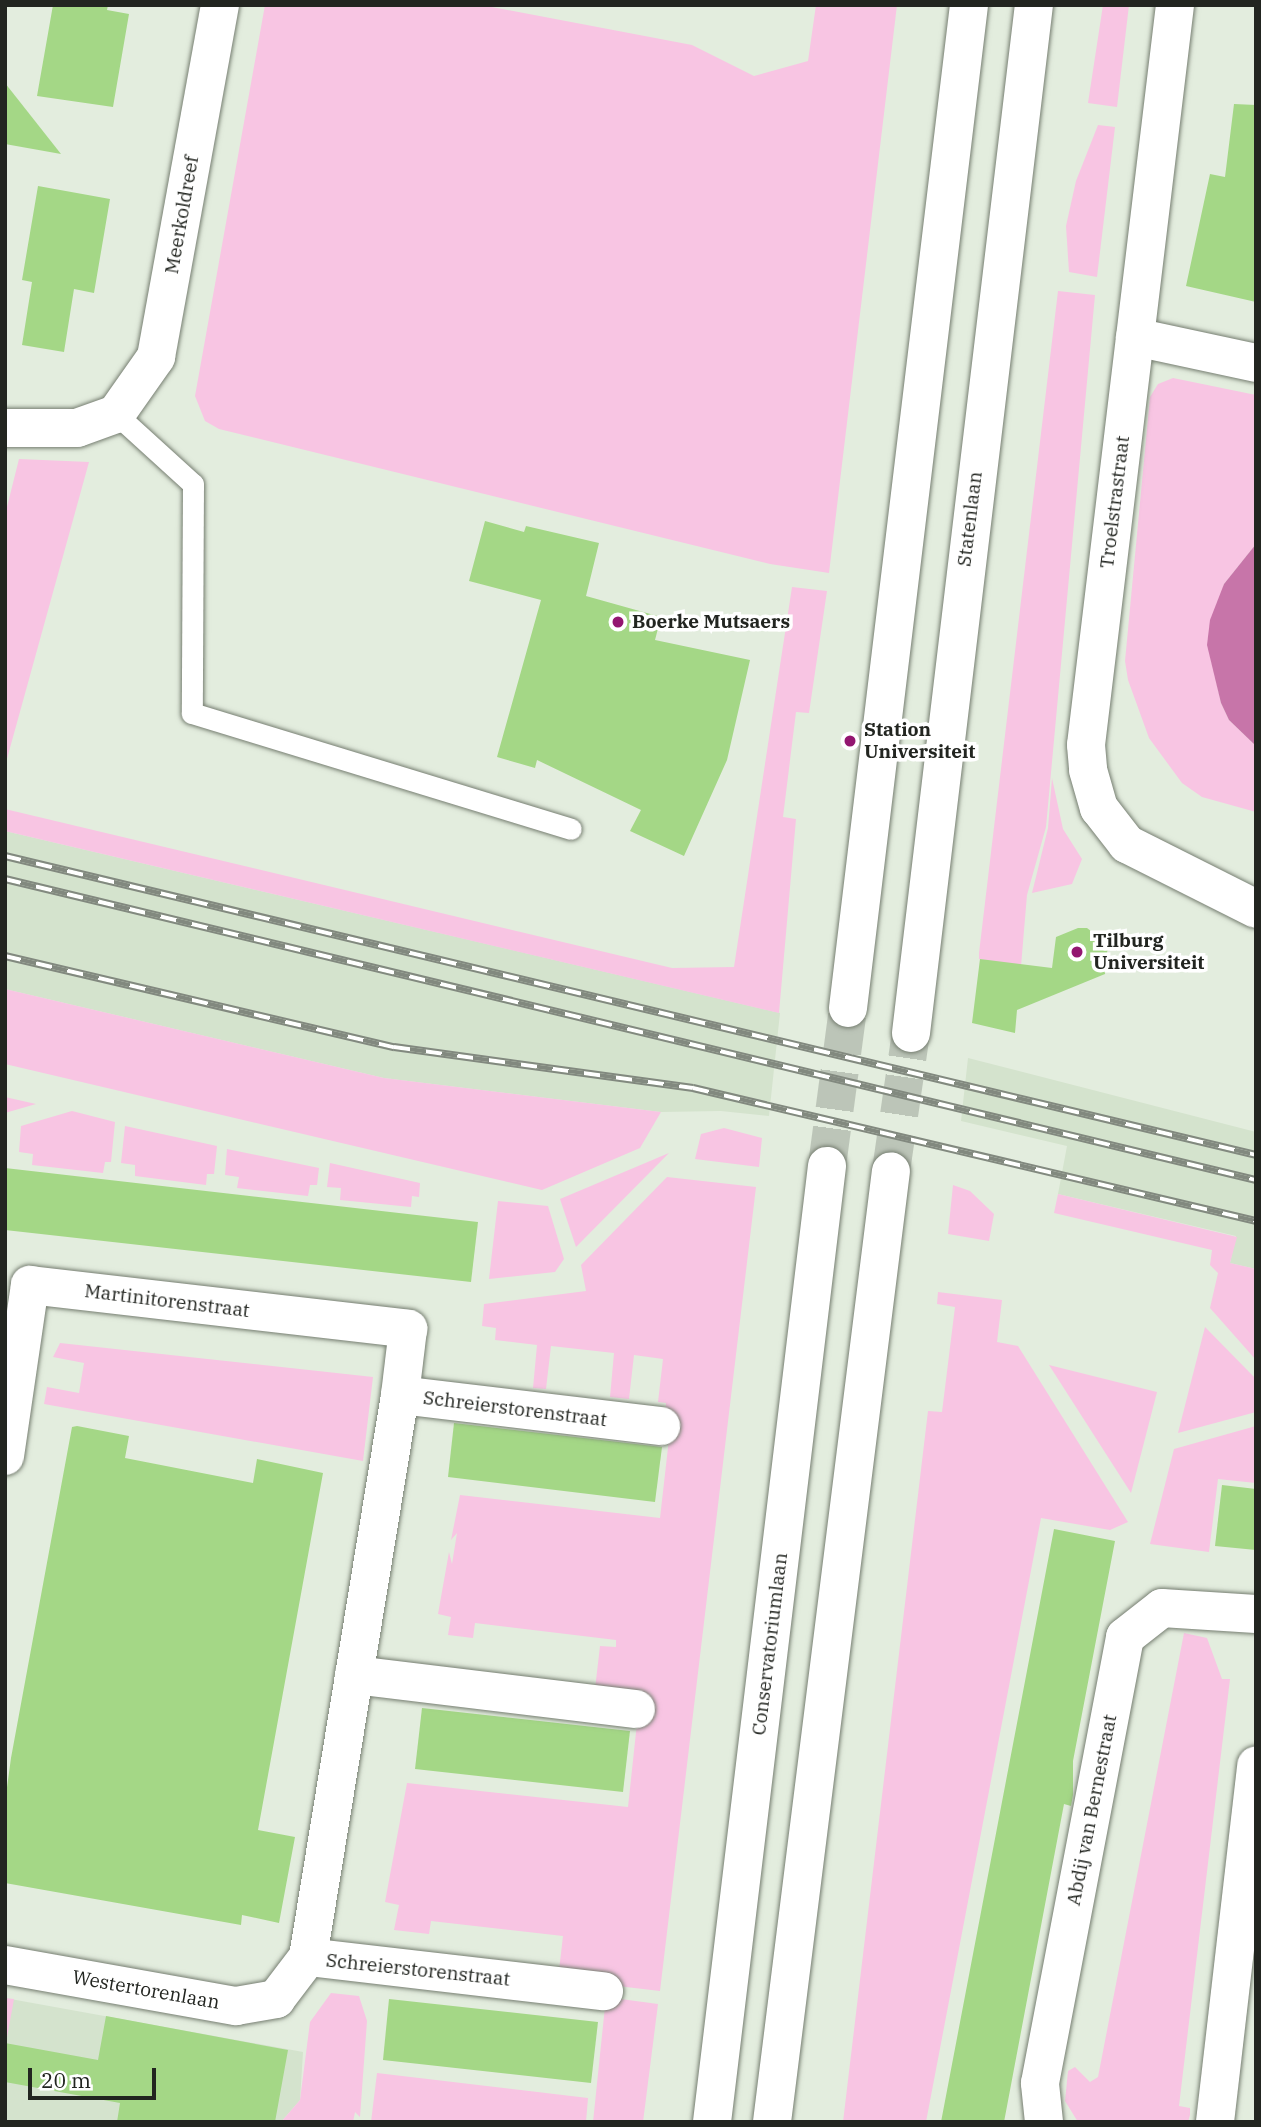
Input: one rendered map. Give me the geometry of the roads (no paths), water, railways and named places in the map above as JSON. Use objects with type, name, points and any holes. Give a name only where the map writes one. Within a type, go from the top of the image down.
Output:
[{"type":"street","name":"Meerkoldreef","points":[[117,414],[156,357],[220,5]]},
{"type":"street","points":[[848,1008],[969,5]]},
{"type":"street","name":"Statenlaan","points":[[911,1032],[1034,5]]},
{"type":"street","name":"Troelstrastraat","points":[[1175,5],[1086,745],[1088,770],[1099,808],[1127,844],[1256,909]]},
{"type":"street","points":[[1135,337],[1256,363]]},
{"type":"street","points":[[5,428],[77,428],[117,414]]},
{"type":"street","name":"Conservatoriumlaan","points":[[712,2122],[827,1166]]},
{"type":"street","points":[[772,2122],[891,1171]]},
{"type":"street","name":"Martinitorenstraat","points":[[5,1456],[30,1285],[408,1329],[400,1395]]},
{"type":"street","name":"Schreierstorenstraat","points":[[604,1991],[308,1957],[400,1395],[661,1426]]},
{"type":"street","name":"Abdij van Bernestraat","points":[[1044,2122],[1040,2083],[1125,1637],[1162,1608],[1256,1614]]},
{"type":"street","points":[[354,1675],[636,1709]]},
{"type":"street","points":[[1214,2122],[1256,1765]]},
{"type":"street","name":"Westertorenlaan","points":[[5,1965],[236,2006],[276,1999],[308,1957]]},
{"type":"lane","points":[[117,414],[193,484],[192,713],[571,829]]},
{"type":"tunnel","points":[[827,1166],[848,1008]]},
{"type":"tunnel","points":[[891,1171],[911,1033]]},
{"type":"railway","points":[[5,856],[1256,1155]]},
{"type":"railway","points":[[5,879],[1256,1180]]},
{"type":"railway","points":[[5,956],[394,1047],[693,1088],[1256,1221]]},
{"type":"place","name":"Boerke Mutsaers","points":[[618,622]]},
{"type":"place","name":"Station Universiteit","points":[[850,741]]},
{"type":"place","name":"Tilburg Universiteit","points":[[1077,952]]}]
